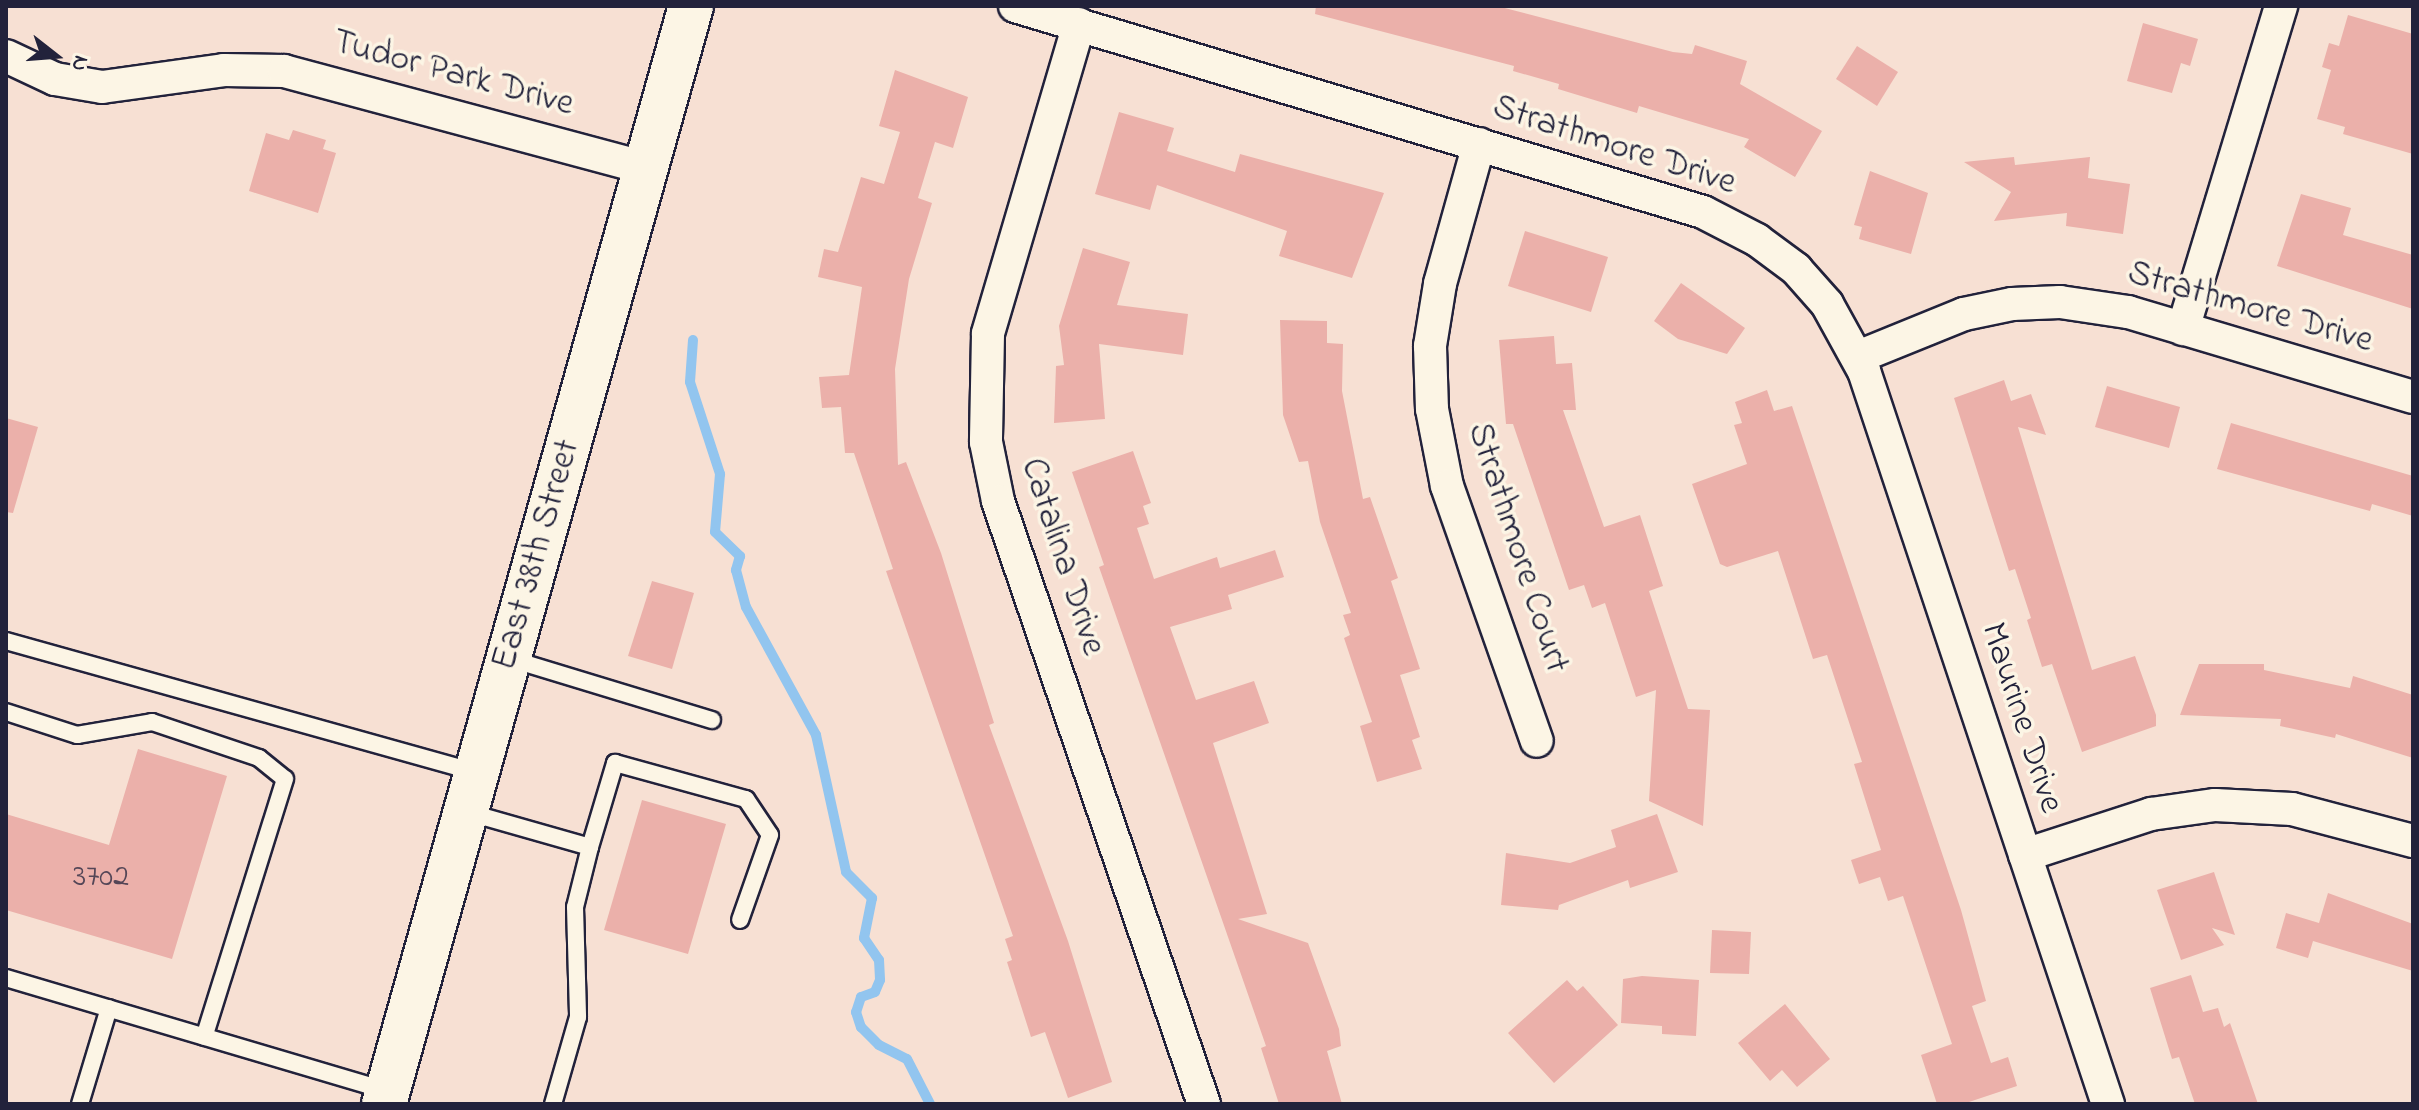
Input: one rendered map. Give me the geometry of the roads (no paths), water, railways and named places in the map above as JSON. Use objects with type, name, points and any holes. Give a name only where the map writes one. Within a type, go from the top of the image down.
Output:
[{"type":"main road","name":"East 38th Street","points":[[386,1098],[691,6]]},
{"type":"street","name":"Strathmore Drive","points":[[1015,6],[1479,144],[1731,224],[1796,269],[1827,304],[1858,357],[1964,314],[2012,304],[2108,308],[2413,397]]},
{"type":"street","points":[[2183,329],[2281,6]]},
{"type":"street","name":"Catalina Drive","points":[[1079,24],[988,334],[986,442],[998,501],[1204,1104]]},
{"type":"street","name":"Tudor Park Drive","points":[[6,56],[55,79],[102,87],[224,70],[297,73],[645,168]]},
{"type":"street","name":"Strathmore Court","points":[[1479,144],[1440,284],[1430,346],[1432,409],[1447,486],[1537,741]]},
{"type":"street","name":"Maurine Drive","points":[[1858,357],[2108,1104]]},
{"type":"street","points":[[2025,855],[2151,814],[2230,805],[2292,809],[2413,841]]},
{"type":"lane","points":[[6,641],[471,792],[590,847]]},
{"type":"lane","points":[[508,658],[712,720]]},
{"type":"lane","points":[[6,712],[77,735],[152,722],[259,758],[285,779],[204,1037]]},
{"type":"lane","points":[[553,1104],[578,1017],[574,922],[590,847],[615,763],[746,799],[770,835],[740,920]]},
{"type":"lane","points":[[6,978],[204,1037],[386,1098]]},
{"type":"lane","points":[[80,1104],[109,1008]]},
{"type":"waterway","points":[[693,340],[690,382],[720,474],[715,532],[740,556],[736,570],[746,607],[816,735],[846,872],[872,898],[864,938],[879,960],[880,980],[875,992],[861,997],[856,1012],[861,1027],[879,1045],[907,1059],[930,1104]]}]
